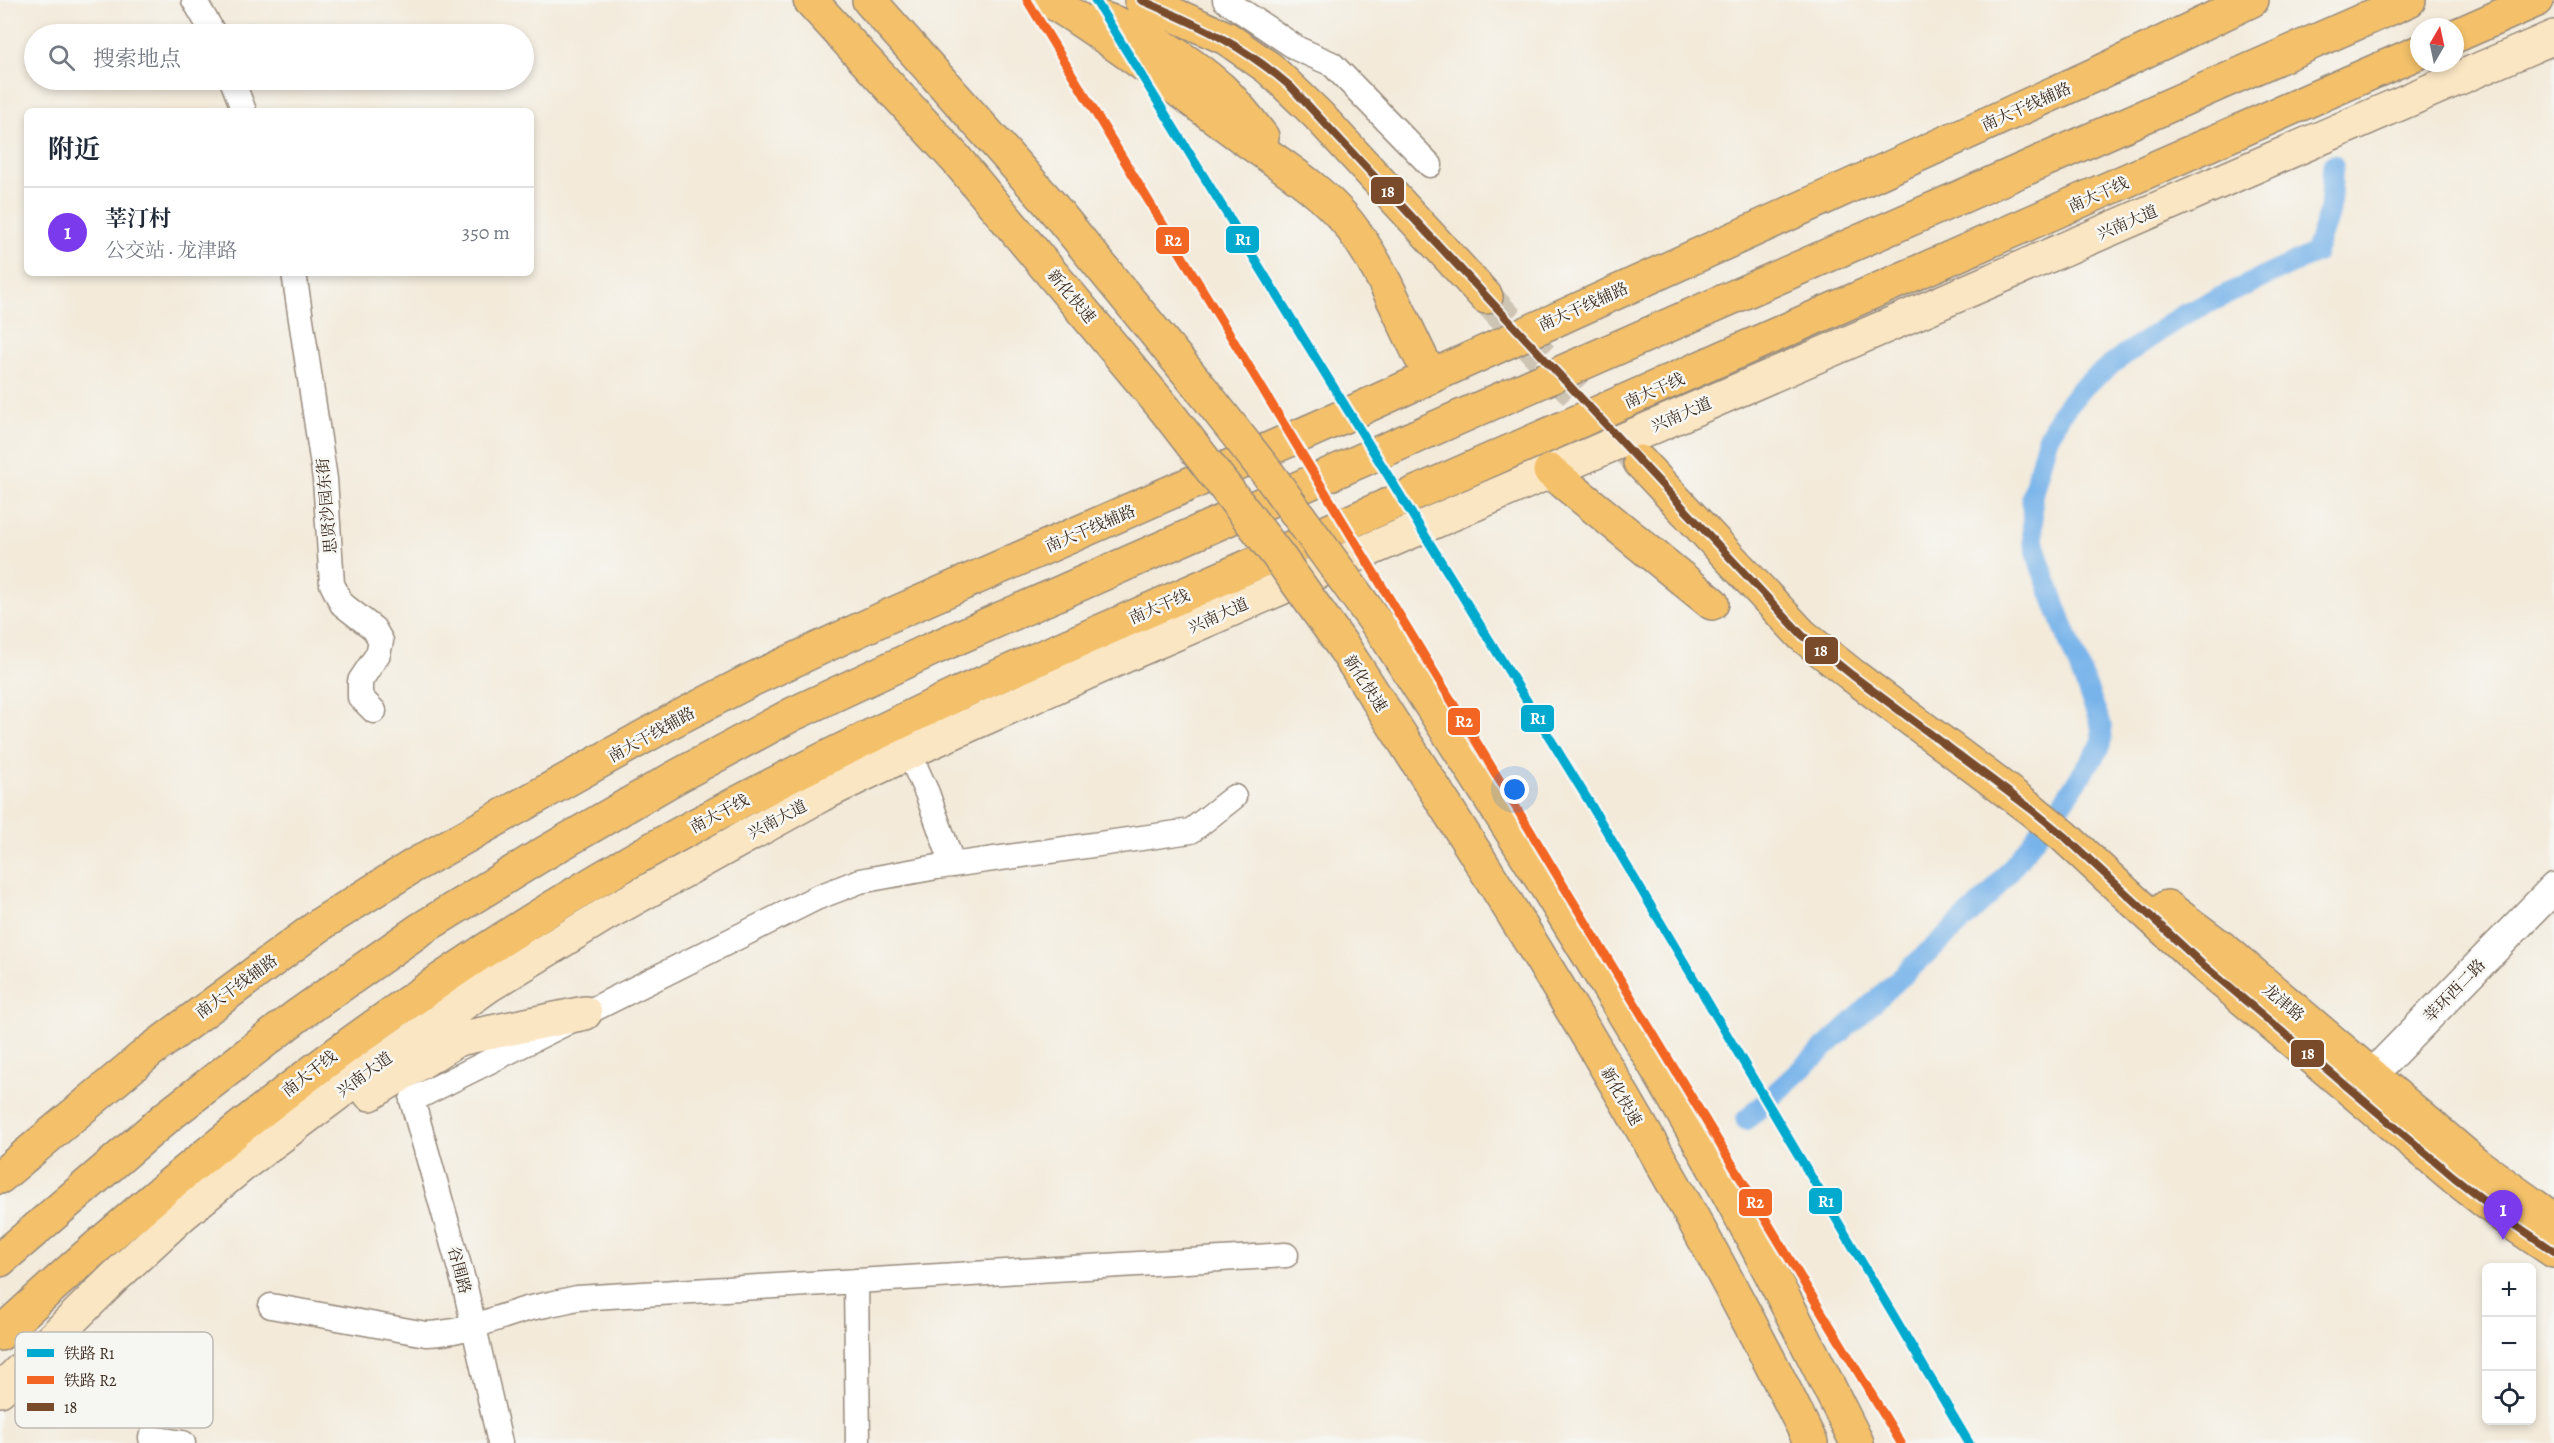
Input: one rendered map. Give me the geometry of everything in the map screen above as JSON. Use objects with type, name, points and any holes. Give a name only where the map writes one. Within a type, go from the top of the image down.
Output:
[{"type":"main road","name":"新化快速","points":[[810,0],[956,159],[1164,408],[1279,557],[1344,648],[1423,770],[1581,1025],[1742,1310],[1811,1443]]},
{"type":"main road","points":[[870,0],[984,129],[1203,391],[1269,475],[1386,636],[1524,849],[1722,1181],[1857,1443]]},
{"type":"main road","points":[[1141,0],[1226,38],[1269,68],[1318,115],[1486,297]]},
{"type":"main road","name":"南大干线辅路","points":[[0,1177],[114,1080],[324,922],[413,866],[672,721],[800,657],[2103,71],[2252,0]]},
{"type":"main road","points":[[0,1260],[177,1109],[297,1016],[412,936],[538,857],[676,777],[793,714],[932,649],[1699,314],[2409,0]]},
{"type":"main road","points":[[2464,33],[2537,0]]},
{"type":"main road","points":[[1054,1],[1116,23],[1143,36],[1191,66],[1232,100],[1292,173],[1331,205],[1361,241],[1390,292],[1430,375]]},
{"type":"main road","name":"兴南大道","points":[[59,1332],[183,1214],[244,1163],[488,986],[606,914],[821,795],[1149,645],[2554,37]]},
{"type":"main road","name":"南大干线","points":[[0,1334],[79,1261],[203,1155],[335,1052],[551,908],[716,814],[806,766],[958,694],[2410,56]]},
{"type":"main road","points":[[2017,293],[2305,145]]},
{"type":"main road","name":"龙津路","points":[[1640,462],[1802,635],[1843,669],[2064,836],[2202,964],[2363,1084],[2554,1221]]},
{"type":"main road","points":[[1550,471],[1712,603]]},
{"type":"main road","points":[[115,1276],[308,1133],[458,1039],[585,1013]]},
{"type":"main road","name":"龙津路","points":[[2363,1084],[2482,1200],[2554,1251]]},
{"type":"main road","name":"兴南大道","points":[[0,1390],[15,1375]]},
{"type":"street","points":[[194,0],[208,24]]},
{"type":"street","points":[[1225,0],[1298,49],[1332,64],[1430,165]]},
{"type":"street","points":[[236,90],[243,108]]},
{"type":"street","name":"思贤沙园东街","points":[[294,276],[325,479],[332,584],[342,604],[374,629],[381,640],[378,654],[360,681],[360,697],[374,711]]},
{"type":"street","points":[[909,753],[927,793],[953,865]]},
{"type":"street","points":[[585,1013],[816,898],[860,881],[953,865],[1191,831],[1234,797]]},
{"type":"street","name":"莘环西二路","points":[[2363,1084],[2554,888]]},
{"type":"street","name":"谷围路","points":[[500,1443],[475,1328],[412,1100],[585,1013]]},
{"type":"street","points":[[271,1306],[426,1334],[447,1334],[475,1328],[525,1309],[578,1298],[1286,1255]]},
{"type":"street","points":[[856,1281],[858,1443]]},
{"type":"street","points":[[151,1438],[183,1443]]},
{"type":"waterway","points":[[1746,1120],[1990,895],[2062,804],[2100,747],[2101,725],[2041,567],[2033,540],[2032,496],[2047,440],[2060,415],[2082,388],[2114,362],[2183,315],[2315,253],[2330,209],[2333,165]]},
{"type":"tunnel","points":[[1486,297],[1639,461]]},
{"type":"rail line","name":"R2","points":[[1027,0],[1901,1443]]},
{"type":"rail line","name":"R1","points":[[1095,0],[1588,800],[1969,1443]]},
{"type":"transit line","name":"18","points":[[1141,0],[1219,37],[1254,58],[1290,86],[1802,635],[2064,836],[2202,964],[2454,1177],[2514,1224],[2554,1251]]},
{"type":"place","name":"莘汀村","points":[[2503,1240]]}]
